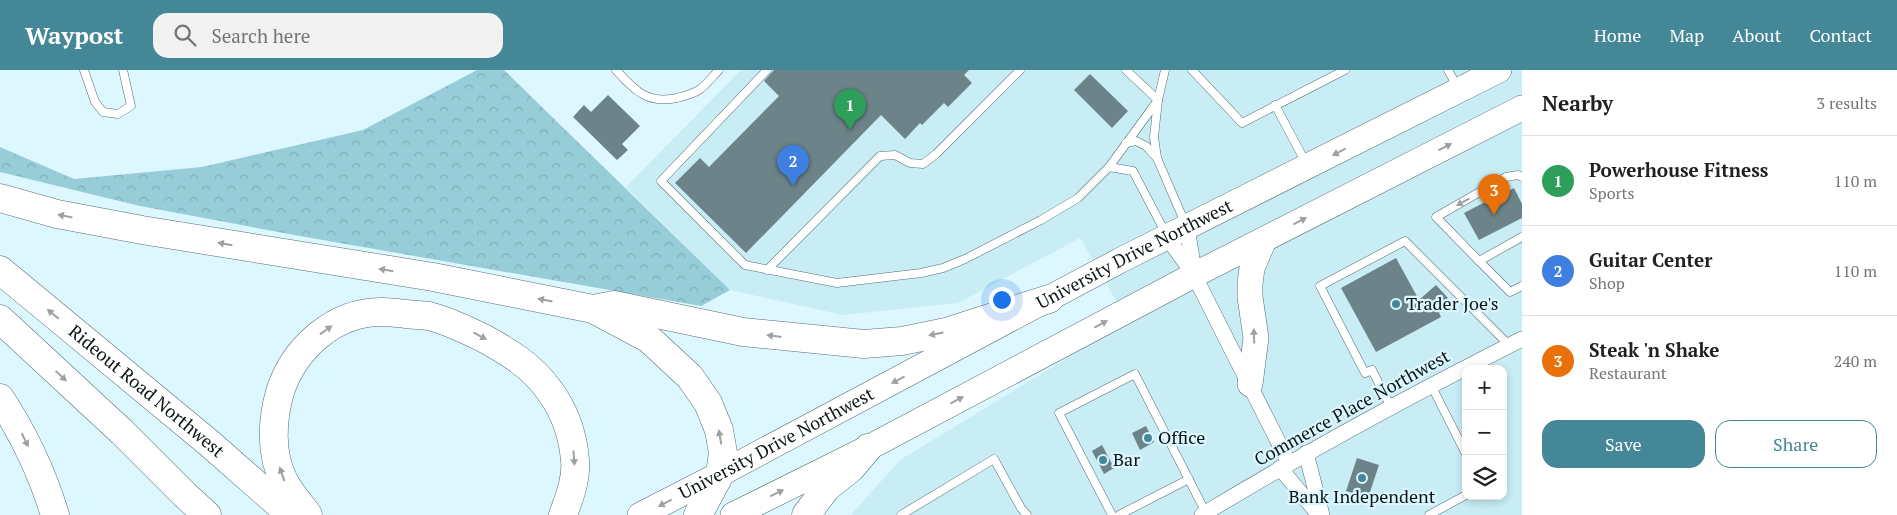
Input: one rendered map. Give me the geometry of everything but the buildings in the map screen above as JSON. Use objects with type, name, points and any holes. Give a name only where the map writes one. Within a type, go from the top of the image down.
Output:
[{"type":"highway","name":"University Drive Northwest","points":[[640,515],[1177,232],[1308,167],[1454,80],[1500,70]]},
{"type":"highway","points":[[733,515],[868,448],[1194,275],[1522,108]]},
{"type":"highway","points":[[0,198],[57,214],[170,235],[433,277],[593,309],[649,339],[690,377],[708,403],[719,430],[723,453],[720,474],[698,515]]},
{"type":"highway","points":[[1250,384],[1256,338],[1250,284],[1252,268],[1264,240]]},
{"type":"highway","name":"Rideout Road Northwest","points":[[0,270],[209,443],[291,515]]},
{"type":"highway","points":[[593,309],[614,305],[743,332],[864,344],[902,341],[946,332],[1049,299]]},
{"type":"highway","points":[[308,515],[284,481],[275,456],[275,408],[285,378],[298,356],[329,327],[353,317],[382,312],[428,316],[467,329],[508,351],[531,369],[549,390],[565,416],[572,440],[576,462],[572,490],[563,515]]},
{"type":"highway","points":[[0,320],[122,432],[207,515]]},
{"type":"highway","points":[[0,398],[16,422],[44,479],[55,515]]},
{"type":"highway","points":[[806,515],[826,488],[851,468],[868,448]]},
{"type":"street","points":[[1177,232],[1194,275]]},
{"type":"street","points":[[1177,232],[1194,275],[1250,384],[1285,465],[1320,515]]},
{"type":"street","name":"Commerce Place Northwest","points":[[1204,514],[1285,465],[1391,406],[1516,342]]},
{"type":"street","points":[[1306,453],[1320,515]]},
{"type":"lane","points":[[83,70],[95,102],[102,112],[118,114],[131,106],[123,70]]},
{"type":"lane","points":[[616,70],[631,87],[648,98],[667,100],[685,96],[700,89],[719,70]]},
{"type":"lane","points":[[768,70],[660,181],[745,265],[837,283],[921,273],[943,268],[966,259],[1078,198],[1109,167],[1158,100]]},
{"type":"lane","points":[[767,270],[880,156],[895,155],[910,163],[924,164],[1020,70]]},
{"type":"lane","points":[[1126,70],[1158,100]]},
{"type":"lane","points":[[1165,70],[1158,100],[1154,137],[1177,232]]},
{"type":"lane","points":[[1192,70],[1242,123],[1345,70]]},
{"type":"lane","points":[[1276,105],[1308,167]]},
{"type":"lane","points":[[1126,143],[1136,140],[1146,146],[1158,158]]},
{"type":"lane","points":[[1109,167],[1133,171],[1177,232]]},
{"type":"lane","points":[[1522,177],[1518,175],[1506,178],[1436,217],[1510,292],[1522,286]]},
{"type":"lane","points":[[1479,261],[1522,238]]},
{"type":"lane","points":[[1391,406],[1372,370],[1365,373],[1320,286],[1405,241],[1516,342]]},
{"type":"lane","points":[[1112,515],[1059,413],[1135,374],[1189,479],[1204,514]]},
{"type":"lane","points":[[1431,385],[1462,446]]},
{"type":"lane","points":[[901,515],[994,459],[1021,508],[1027,515]]},
{"type":"lane","points":[[1119,515],[1189,479]]},
{"type":"lane","points":[[1429,515],[1462,497]]},
{"type":"shaded area","points":[[741,70],[1522,70],[1522,515],[851,515],[900,460],[1128,321],[1080,238],[958,303],[843,315],[730,290],[626,187]]},
{"type":"green space","points":[[477,70],[504,70],[730,290],[701,306],[140,206],[0,172],[0,147],[74,179],[202,167],[363,130]]},
{"type":"place","name":"Powerhouse Fitness","points":[[850,130]]},
{"type":"place","name":"Guitar Center","points":[[793,186]]},
{"type":"place","name":"Steak 'n Shake","points":[[1494,215]]},
{"type":"place","name":"Trader Joe's","points":[[1396,304]]},
{"type":"place","name":"Office","points":[[1148,438]]},
{"type":"place","name":"Bar","points":[[1103,460]]},
{"type":"place","name":"Bank Independent","points":[[1362,478]]}]
